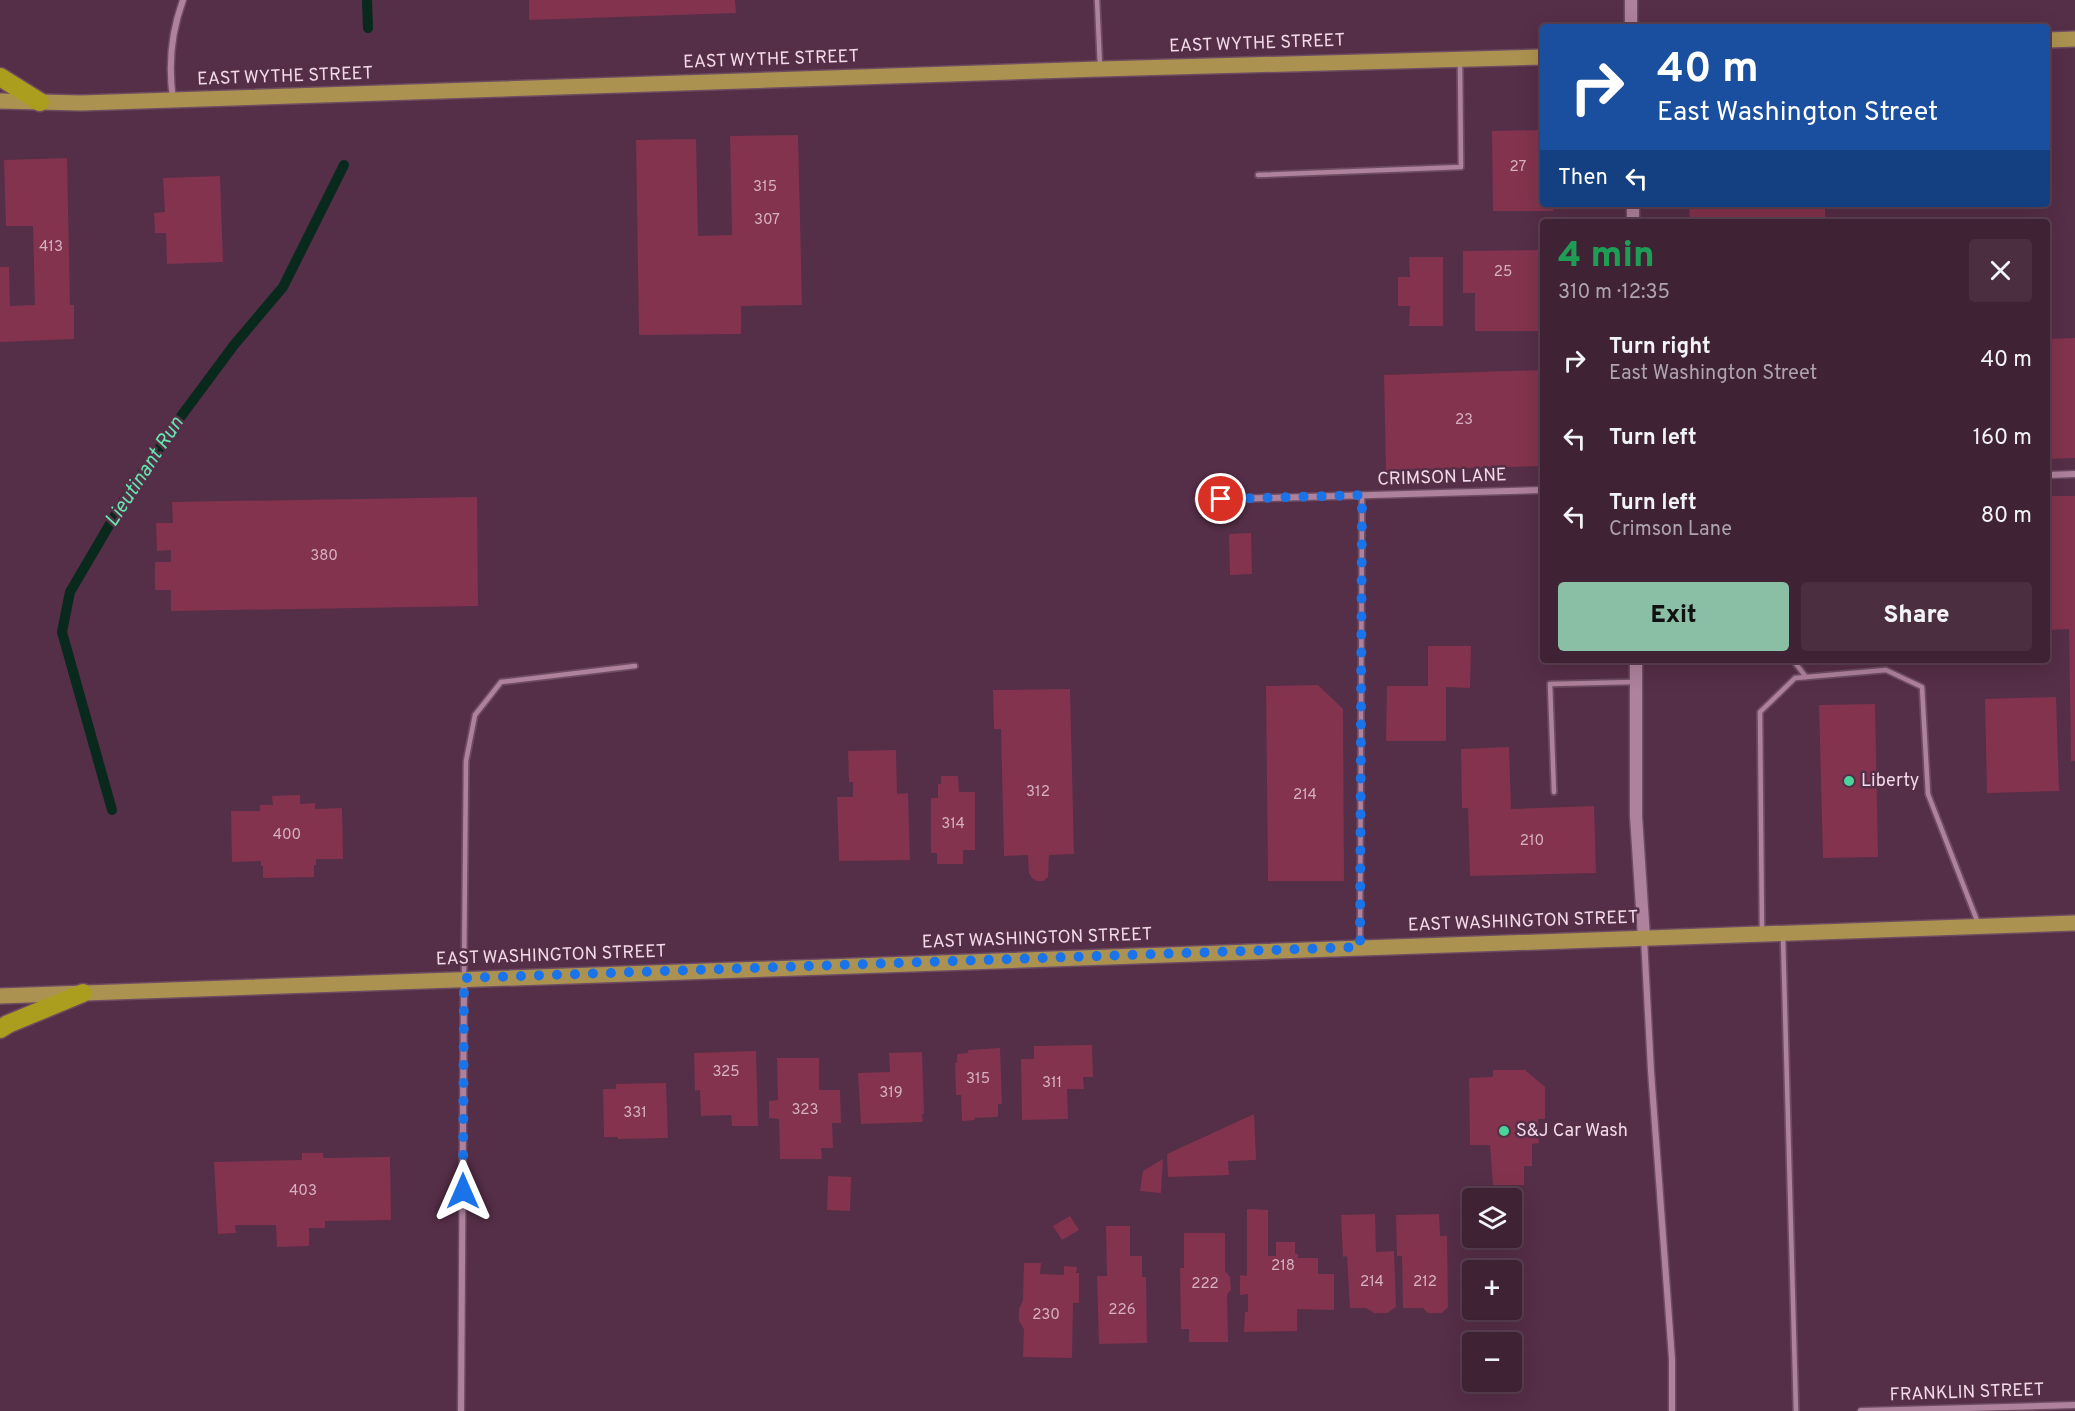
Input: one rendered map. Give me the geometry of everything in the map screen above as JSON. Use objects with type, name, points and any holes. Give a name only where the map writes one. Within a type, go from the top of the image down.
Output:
[{"type":"highway","points":[[0,78],[40,102]]},
{"type":"highway","points":[[0,1029],[83,993]]},
{"type":"main road","points":[[2050,40],[2075,39]]},
{"type":"main road","name":"EAST WYTHE STREET","points":[[0,101],[81,103],[1101,69],[1540,57]]},
{"type":"main road","name":"EAST WASHINGTON STREET","points":[[0,996],[2075,923]]},
{"type":"street","points":[[173,100],[170,77],[172,38],[183,0]]},
{"type":"street","points":[[1631,0],[1631,24]]},
{"type":"street","points":[[2050,475],[2075,474]]},
{"type":"street","name":"CRIMSON LANE","points":[[1198,500],[1540,490]]},
{"type":"street","points":[[1636,663],[1636,816],[1672,1359],[1672,1411]]},
{"type":"street","points":[[461,1411],[464,978]]},
{"type":"street","name":"FRANKLIN STREET","points":[[1861,1411],[2075,1405]]},
{"type":"lane","points":[[1097,0],[1101,69]]},
{"type":"lane","points":[[1258,176],[1461,167],[1460,58]]},
{"type":"lane","points":[[1360,947],[1362,495]]},
{"type":"lane","points":[[1794,663],[1806,677]]},
{"type":"lane","points":[[464,978],[466,761],[475,716],[501,682],[635,666]]},
{"type":"lane","points":[[1762,933],[1760,712],[1795,678],[1886,670],[1922,687],[1928,794],[1979,926]]},
{"type":"lane","points":[[1554,792],[1550,684],[1636,682]]},
{"type":"lane","points":[[1783,933],[1796,1411]]},
{"type":"building","points":[[529,0],[735,0],[736,13],[529,20]]},
{"type":"building","points":[[1540,130],[1540,207],[1553,207],[1553,211],[1493,211],[1492,131]]},
{"type":"building","points":[[798,135],[802,305],[741,306],[741,334],[639,335],[636,140],[696,139],[698,236],[732,235],[730,136]]},
{"type":"building","points":[[67,158],[70,305],[74,305],[74,339],[0,342],[0,267],[9,267],[10,306],[35,305],[33,226],[6,226],[4,160]]},
{"type":"building","points":[[220,176],[223,262],[167,264],[166,233],[155,233],[154,213],[165,212],[163,178]]},
{"type":"building","points":[[1689,207],[1825,207],[1825,219],[1690,219]]},
{"type":"building","points":[[1540,250],[1540,331],[1475,331],[1475,293],[1463,293],[1463,251]]},
{"type":"building","points":[[1409,257],[1443,257],[1443,326],[1409,326],[1410,306],[1398,306],[1398,277],[1410,277]]},
{"type":"building","points":[[2075,338],[2075,458],[2050,459],[2050,339]]},
{"type":"building","points":[[1540,370],[1540,466],[1386,470],[1384,375]]},
{"type":"building","points":[[2050,496],[2075,496],[2075,761],[2071,761],[2069,629],[2050,630]]},
{"type":"building","points":[[477,497],[478,606],[171,611],[171,590],[155,590],[155,562],[171,562],[171,550],[157,551],[156,523],[173,523],[172,502]]},
{"type":"building","points":[[1251,533],[1252,574],[1230,575],[1229,534]]},
{"type":"building","points":[[1428,646],[1471,646],[1470,688],[1446,687],[1446,741],[1386,741],[1387,686],[1428,686]]},
{"type":"building","points":[[1318,685],[1343,709],[1344,881],[1268,881],[1266,686]]},
{"type":"building","points":[[1070,689],[1074,854],[1049,855],[1048,877],[1043,881],[1037,881],[1029,873],[1028,855],[1004,856],[1001,729],[994,729],[993,690]]},
{"type":"building","points":[[2056,697],[2059,791],[1987,793],[1985,699]]},
{"type":"building","name":"Liberty","points":[[1875,704],[1878,857],[1823,858],[1819,705]]},
{"type":"building","points":[[1509,747],[1511,809],[1594,806],[1596,873],[1470,876],[1468,808],[1462,808],[1461,749]]},
{"type":"building","points":[[896,750],[897,794],[908,793],[910,860],[839,861],[837,797],[853,797],[853,782],[849,782],[848,751]]},
{"type":"building","points":[[941,776],[958,776],[959,792],[975,792],[975,850],[963,850],[963,864],[937,864],[937,853],[931,853],[931,798],[938,798],[938,784],[941,784]]},
{"type":"building","points":[[300,795],[300,804],[315,803],[315,809],[342,808],[343,859],[316,859],[314,877],[263,878],[261,861],[232,862],[231,811],[260,811],[260,805],[273,805],[272,796]]},
{"type":"building","points":[[1092,1045],[1093,1077],[1083,1077],[1084,1089],[1067,1089],[1068,1119],[1022,1120],[1021,1059],[1034,1059],[1034,1046]]},
{"type":"building","points":[[1000,1048],[1002,1104],[998,1104],[998,1117],[962,1121],[961,1095],[956,1095],[957,1054],[968,1053],[968,1050]]},
{"type":"building","points":[[756,1051],[758,1126],[732,1126],[731,1115],[701,1116],[700,1090],[695,1091],[694,1053]]},
{"type":"building","points":[[922,1052],[923,1122],[861,1124],[858,1073],[890,1072],[889,1053]]},
{"type":"building","points":[[777,1058],[819,1058],[819,1090],[840,1090],[841,1123],[832,1123],[833,1148],[821,1148],[822,1159],[780,1159],[779,1119],[769,1118],[769,1101],[778,1100]]},
{"type":"building","name":"S&J Car Wash","points":[[1493,1070],[1525,1070],[1545,1087],[1545,1119],[1538,1119],[1539,1143],[1532,1144],[1532,1166],[1524,1166],[1524,1185],[1493,1185],[1490,1145],[1470,1145],[1469,1078],[1493,1077]]},
{"type":"building","points":[[666,1083],[668,1138],[604,1137],[603,1089],[616,1089],[616,1084]]},
{"type":"building","points":[[1254,1114],[1256,1160],[1228,1161],[1229,1175],[1168,1177],[1167,1154]]},
{"type":"building","points":[[302,1153],[323,1153],[323,1158],[390,1157],[391,1220],[325,1221],[325,1228],[309,1228],[309,1246],[277,1247],[276,1225],[235,1225],[236,1233],[218,1234],[214,1162],[302,1160]]},
{"type":"building","points":[[1163,1159],[1161,1193],[1140,1191],[1143,1171]]},
{"type":"building","points":[[828,1176],[851,1177],[850,1211],[827,1210]]},
{"type":"building","points":[[1247,1209],[1268,1210],[1268,1256],[1276,1256],[1276,1242],[1295,1242],[1295,1254],[1298,1254],[1298,1258],[1318,1258],[1318,1274],[1334,1274],[1334,1310],[1297,1309],[1297,1331],[1244,1332],[1245,1312],[1248,1312],[1248,1294],[1240,1295],[1240,1275],[1247,1276]]},
{"type":"building","points":[[1375,1214],[1376,1252],[1394,1251],[1396,1307],[1387,1313],[1374,1313],[1366,1308],[1350,1308],[1347,1256],[1343,1257],[1341,1215]]},
{"type":"building","points":[[1439,1214],[1440,1236],[1447,1236],[1448,1307],[1442,1313],[1428,1313],[1423,1308],[1403,1308],[1402,1256],[1397,1256],[1396,1215]]},
{"type":"building","points":[[1070,1216],[1079,1230],[1062,1240],[1053,1226]]},
{"type":"building","points":[[1106,1226],[1130,1226],[1130,1256],[1142,1256],[1142,1277],[1146,1277],[1147,1343],[1099,1344],[1097,1276],[1107,1276]]},
{"type":"building","points":[[1184,1233],[1225,1233],[1225,1271],[1230,1277],[1231,1290],[1227,1294],[1228,1342],[1189,1342],[1189,1329],[1181,1329],[1180,1268],[1184,1268]]},
{"type":"building","points":[[1024,1263],[1041,1263],[1040,1274],[1064,1275],[1064,1266],[1077,1267],[1079,1303],[1073,1303],[1072,1358],[1023,1357],[1024,1329],[1019,1321],[1019,1309],[1023,1300]]},
{"type":"waterway","name":"Lieutinant Run","points":[[367,0],[368,28]]},
{"type":"waterway","name":"Lieutinant Run","points":[[112,810],[62,632],[70,592],[124,500],[182,415],[234,345],[283,287],[344,165]]},
{"type":"place","name":"Liberty","points":[[1849,781]]},
{"type":"place","name":"S&J Car Wash","points":[[1504,1131]]},
{"type":"route","points":[[463,1191],[464,978],[1360,947],[1362,495],[1221,499]]}]
